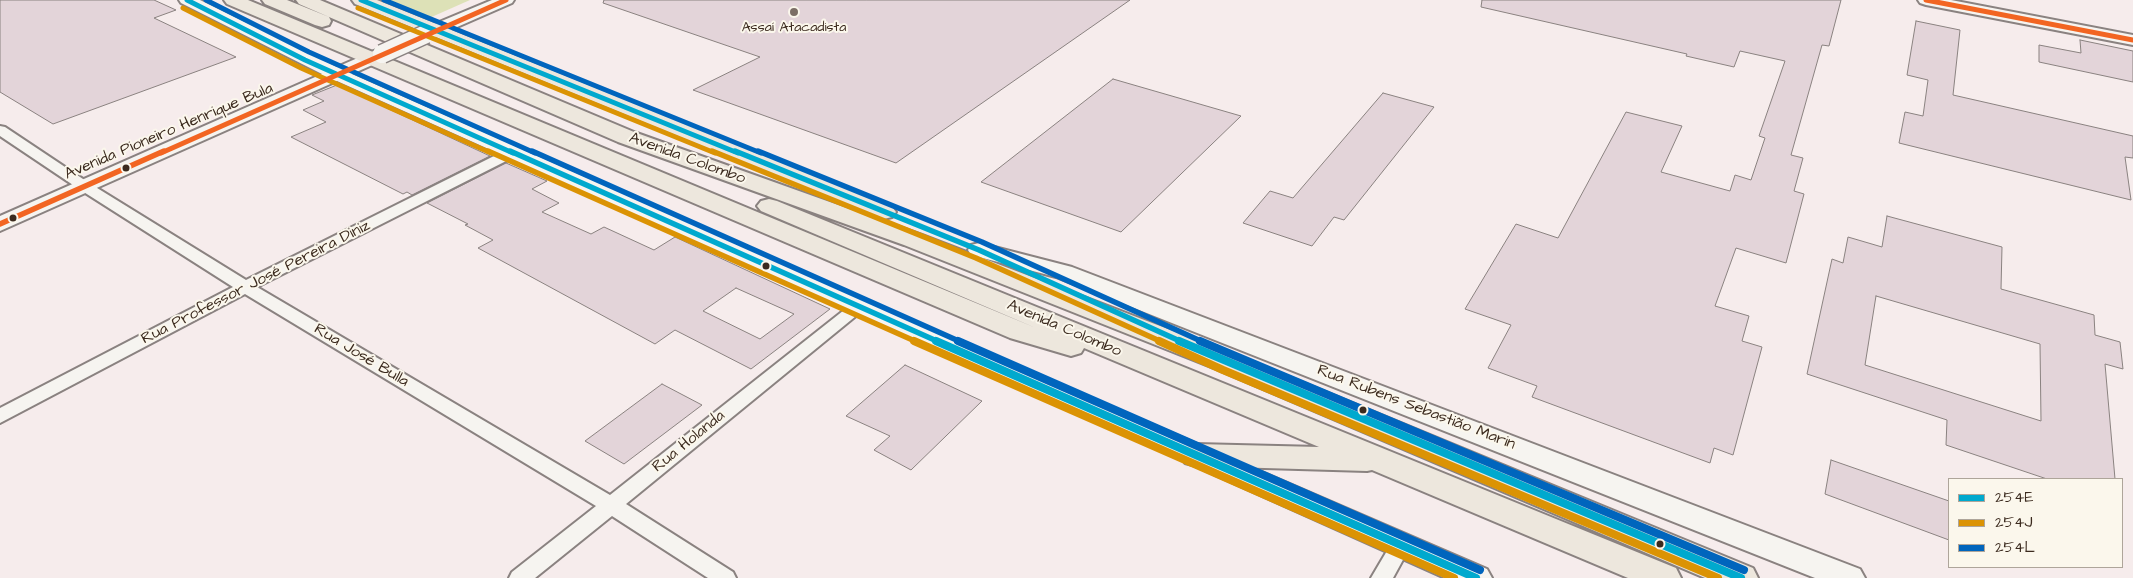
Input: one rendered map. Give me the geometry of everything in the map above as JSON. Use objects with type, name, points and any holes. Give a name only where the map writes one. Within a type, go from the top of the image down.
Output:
[{"type":"main road","points":[[233,0],[368,53],[1020,332],[1202,386]]},
{"type":"main road","name":"Avenida Colombo","points":[[271,0],[1386,461],[1664,578]]},
{"type":"main road","name":"Avenida Colombo","points":[[305,0],[626,137],[913,240],[1226,362],[1741,578]]},
{"type":"main road","points":[[361,0],[422,28],[979,250],[1226,362]]},
{"type":"main road","points":[[1196,455],[1386,461]]},
{"type":"street","points":[[187,0],[328,70],[859,307],[1476,578]]},
{"type":"street","points":[[422,28],[470,0]]},
{"type":"street","points":[[422,28],[506,0]]},
{"type":"street","points":[[1926,0],[2133,40]]},
{"type":"street","points":[[1966,0],[2133,32]]},
{"type":"street","name":"Avenida Pioneiro Henrique Bula","points":[[0,224],[77,181],[422,28]]},
{"type":"street","name":"Rua José Bulla","points":[[0,130],[245,287],[610,505],[725,578]]},
{"type":"street","name":"Rua Professor José Pereira Diniz","points":[[0,416],[245,287],[513,152]]},
{"type":"street","name":"Avenida Pioneiro Henrique Bula","points":[[0,206],[77,181]]},
{"type":"street","name":"Rua Rubens Sebastião Marin","points":[[979,250],[1064,272],[1849,578]]},
{"type":"street","name":"Rua Holanda","points":[[520,578],[859,307]]},
{"type":"street","points":[[1382,578],[1401,545]]},
{"type":"green space","points":[[361,0],[470,0],[418,23]]},
{"type":"building","points":[[0,0],[154,0],[176,10],[154,18],[236,57],[53,124],[0,92]]},
{"type":"building","points":[[604,0],[1130,0],[896,163],[693,90],[760,57],[603,3]]},
{"type":"building","points":[[1482,0],[1841,0],[1829,46],[1822,45],[1791,155],[1803,158],[1794,191],[1804,194],[1786,263],[1736,248],[1715,306],[1749,316],[1742,341],[1762,347],[1733,455],[1714,448],[1710,463],[1532,397],[1537,386],[1488,368],[1511,325],[1465,309],[1516,224],[1558,238],[1626,112],[1682,126],[1661,172],[1730,191],[1735,175],[1751,180],[1765,138],[1759,136],[1785,61],[1740,51],[1734,67],[1686,56],[1687,54],[1481,7]]},
{"type":"building","points":[[1916,21],[1960,30],[1953,95],[2133,136],[2133,158],[2125,157],[2131,200],[1899,143],[1905,112],[1923,116],[1928,80],[1907,75]]},
{"type":"building","points":[[2080,40],[2133,51],[2133,82],[2039,62],[2039,45],[2081,53]]},
{"type":"building","points":[[1113,79],[1241,116],[1121,232],[981,182]]},
{"type":"building","points":[[337,85],[490,156],[412,195],[407,192],[403,194],[291,137],[326,122],[303,110],[324,101],[312,95]]},
{"type":"building","points":[[1383,93],[1434,107],[1344,220],[1334,217],[1312,246],[1243,223],[1270,191],[1293,198]]},
{"type":"building","points":[[506,163],[547,181],[532,189],[559,203],[542,212],[591,234],[604,227],[654,250],[675,237],[830,309],[751,369],[675,330],[655,344],[478,248],[493,240],[465,225],[468,224],[427,203]],"holes":[[[736,288],[794,314],[760,339],[703,311]]]},
{"type":"building","points":[[1887,216],[2002,247],[2001,289],[2094,315],[2095,335],[2120,342],[2123,369],[2105,364],[2115,478],[2044,478],[1946,445],[1947,420],[1807,374],[1832,259],[1843,263],[1848,237],[1882,247]],"holes":[[[1876,296],[2040,344],[2041,421],[1865,365]]]},
{"type":"building","points":[[905,365],[982,401],[911,470],[874,450],[890,436],[846,416]]},
{"type":"building","points":[[662,384],[702,405],[624,464],[585,441]]},
{"type":"building","points":[[1831,460],[1948,501],[1948,540],[1825,494]]},
{"type":"transit line","name":"254E","points":[[187,0],[305,60],[859,307],[1476,578]]},
{"type":"transit line","name":"254L","points":[[206,0],[309,52],[863,299],[1480,570]]},
{"type":"transit line","name":"254E","points":[[361,0],[979,250],[1226,362],[1741,578]]},
{"type":"transit line","name":"254L","points":[[384,0],[982,242],[1229,354],[1744,570]]},
{"type":"transit line","points":[[0,224],[506,0]]},
{"type":"transit line","points":[[1926,0],[2133,40]]},
{"type":"transit line","name":"254J","points":[[183,8],[301,68],[855,315],[1454,578]]},
{"type":"transit line","name":"254J","points":[[358,8],[976,258],[1223,370],[1718,578]]},
{"type":"place","name":"Assaí Atacadista","points":[[794,12]]}]
